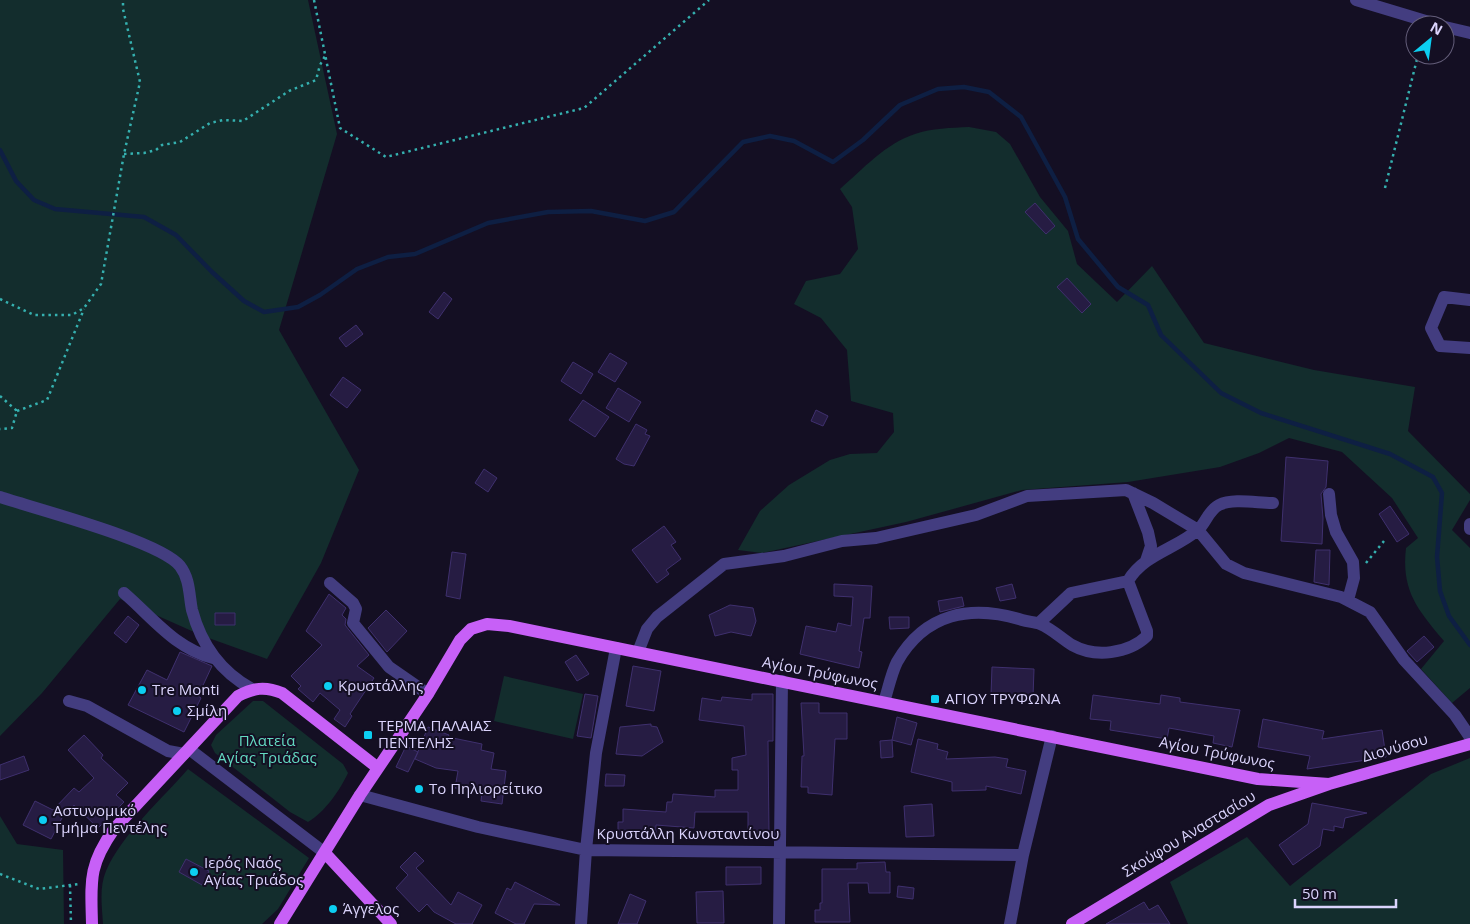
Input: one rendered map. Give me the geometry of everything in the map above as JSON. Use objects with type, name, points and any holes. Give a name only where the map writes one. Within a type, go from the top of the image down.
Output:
[{"type":"main road","name":"Αγίου Τρύφωνος","points":[[378,768],[428,694],[460,640],[471,629],[487,624],[509,626],[1258,779],[1329,784]]},
{"type":"main road","points":[[92,924],[92,869],[101,847],[114,829],[238,696],[252,689],[266,688],[282,692],[378,768],[280,924]]},
{"type":"main road","name":"Διονύσου","points":[[1329,784],[1470,744]]},
{"type":"main road","points":[[1258,779],[1269,786],[1272,800],[1269,804]]},
{"type":"main road","name":"Σκούφου Αναστασίου","points":[[1072,924],[1269,804],[1329,784]]},
{"type":"main road","points":[[325,853],[391,924]]},
{"type":"street","points":[[1356,0],[1406,15]]},
{"type":"street","points":[[1455,29],[1470,33]]},
{"type":"street","points":[[1470,300],[1444,297],[1431,328],[1440,346],[1470,348]]},
{"type":"street","points":[[638,652],[648,630],[657,617],[724,564],[784,556],[842,541],[876,538],[976,515],[1026,496],[1100,490],[1126,490],[1198,530],[1226,564],[1244,573],[1348,600],[1370,612],[1404,660],[1455,715],[1470,737]]},
{"type":"street","points":[[1133,493],[1148,532],[1151,546],[1146,561]]},
{"type":"street","points":[[1329,494],[1331,515],[1336,532],[1353,562],[1354,578],[1348,600]]},
{"type":"street","points":[[0,497],[137,542],[179,565],[188,582],[192,611],[214,658],[230,676],[252,689]]},
{"type":"street","points":[[1039,623],[1072,593],[1128,581],[1133,573],[1146,561],[1198,530],[1219,505],[1232,502],[1273,503]]},
{"type":"street","points":[[1470,524],[1470,529]]},
{"type":"street","points":[[884,702],[897,663],[910,645],[927,628],[946,618],[966,612],[1012,616],[1039,623],[1073,646],[1090,651],[1109,653],[1125,649],[1147,636],[1147,631],[1128,581]]},
{"type":"street","points":[[330,583],[353,603],[356,609],[353,623],[389,667],[428,694]]},
{"type":"street","points":[[124,593],[180,645],[196,653],[214,658]]},
{"type":"street","points":[[581,924],[596,753],[616,648]]},
{"type":"street","points":[[779,924],[782,851],[782,681]]},
{"type":"street","points":[[69,701],[87,706],[168,751],[186,751],[325,853]]},
{"type":"street","points":[[1010,924],[1052,736]]},
{"type":"street","name":"Κρυστάλλη Κωνσταντίνου","points":[[360,795],[478,826],[586,850],[1024,855]]},
{"type":"path","points":[[17,411],[47,400],[84,308],[101,284],[119,177],[140,82],[122,10],[123,0]]},
{"type":"path","points":[[316,0],[340,128],[386,157],[584,108],[709,0]]},
{"type":"path","points":[[124,154],[144,154],[156,150],[162,145],[180,142],[210,123],[223,120],[243,121],[289,91],[316,80],[320,65],[326,55]]},
{"type":"path","points":[[1385,188],[1415,65]]},
{"type":"path","points":[[0,299],[34,315],[72,316],[84,308]]},
{"type":"path","points":[[0,396],[17,411]]},
{"type":"path","points":[[0,429],[12,428],[17,411]]},
{"type":"path","points":[[1354,578],[1384,541]]},
{"type":"path","points":[[0,874],[39,889],[70,885],[71,924]]},
{"type":"green space","points":[[0,0],[308,0],[337,134],[279,330],[359,470],[321,563],[267,659],[203,636],[120,599],[42,693],[0,736]]},
{"type":"green space","points":[[969,127],[996,132],[1010,144],[1040,197],[1068,231],[1077,264],[1117,302],[1152,266],[1204,343],[1314,370],[1415,387],[1408,431],[1470,494],[1470,500],[1452,530],[1470,548],[1470,688],[1452,703],[1421,669],[1444,641],[1419,609],[1409,588],[1405,563],[1406,548],[1418,538],[1392,498],[1342,452],[1289,438],[1259,453],[1220,467],[1128,482],[1022,490],[906,522],[762,553],[738,550],[760,511],[789,485],[830,460],[850,454],[877,453],[894,432],[893,413],[851,401],[847,350],[821,318],[794,304],[806,281],[840,274],[858,249],[852,207],[840,189],[884,150],[904,138],[928,131]]},
{"type":"green space","points":[[504,676],[583,694],[573,739],[494,721]]},
{"type":"green space","name":"Πλατεία Αγίας Τριάδας","points":[[253,701],[263,701],[343,764],[348,773],[331,800],[320,813],[308,822],[290,812],[215,753],[211,745],[216,735]]},
{"type":"green space","points":[[1470,758],[1470,924],[1188,924],[1170,882],[1247,837],[1290,886],[1431,774]]},
{"type":"green space","points":[[188,769],[309,858],[278,909],[262,924],[103,924],[102,884],[113,857],[143,817]]},
{"type":"green space","points":[[0,816],[17,844],[63,850],[64,924],[0,924]]},
{"type":"building","points":[[1035,203],[1055,226],[1046,234],[1025,212]]},
{"type":"building","points":[[1067,278],[1091,304],[1082,313],[1057,287]]},
{"type":"building","points":[[444,292],[452,299],[438,319],[429,312]]},
{"type":"building","points":[[356,325],[363,334],[346,347],[339,338]]},
{"type":"building","points":[[610,353],[627,363],[615,382],[598,372]]},
{"type":"building","points":[[573,362],[593,374],[581,394],[561,381]]},
{"type":"building","points":[[343,377],[361,390],[347,408],[330,395]]},
{"type":"building","points":[[618,388],[641,402],[629,422],[606,408]]},
{"type":"building","points":[[583,400],[609,417],[595,437],[569,420]]},
{"type":"building","points":[[816,410],[828,416],[823,426],[811,421]]},
{"type":"building","points":[[636,424],[647,430],[645,434],[650,436],[634,466],[624,464],[616,459]]},
{"type":"building","points":[[1286,457],[1328,461],[1326,487],[1321,494],[1323,518],[1322,544],[1281,541]]},
{"type":"building","points":[[484,469],[497,478],[488,492],[475,483]]},
{"type":"building","points":[[1390,506],[1409,534],[1397,542],[1379,514]]},
{"type":"building","points":[[664,526],[676,542],[671,545],[681,559],[666,570],[669,574],[657,583],[632,550]]},
{"type":"building","points":[[1316,550],[1330,550],[1329,585],[1314,582]]},
{"type":"building","points":[[452,552],[466,554],[460,599],[446,596]]},
{"type":"building","points":[[834,584],[872,586],[870,618],[864,618],[859,651],[862,652],[859,668],[800,654],[806,626],[836,632],[838,623],[851,626],[853,597],[834,596]]},
{"type":"building","points":[[1012,584],[1016,598],[1000,601],[996,588]]},
{"type":"building","points":[[329,594],[346,608],[342,615],[346,619],[345,625],[369,655],[357,666],[374,678],[350,714],[352,716],[345,727],[334,719],[340,710],[320,693],[313,702],[298,689],[301,686],[291,676],[322,645],[306,631]]},
{"type":"building","points":[[962,597],[964,606],[940,612],[938,601]]},
{"type":"building","points":[[730,605],[753,608],[756,621],[751,636],[731,632],[715,636],[709,615]]},
{"type":"building","points":[[386,610],[407,631],[387,652],[368,628]]},
{"type":"building","points":[[215,613],[235,613],[235,625],[215,625]]},
{"type":"building","points":[[128,616],[139,625],[126,643],[114,633]]},
{"type":"building","points":[[889,617],[909,617],[909,628],[890,629]]},
{"type":"building","points":[[1424,636],[1434,647],[1417,662],[1407,651]]},
{"type":"building","points":[[180,652],[212,666],[198,696],[201,698],[184,732],[128,705],[147,670],[167,680]]},
{"type":"building","points":[[576,655],[589,674],[577,681],[565,662]]},
{"type":"building","points":[[633,666],[661,671],[654,711],[626,706]]},
{"type":"building","points":[[992,667],[1034,669],[1033,697],[991,695]]},
{"type":"building","points":[[585,694],[598,696],[591,738],[577,736]]},
{"type":"building","points":[[752,694],[773,694],[773,741],[768,741],[769,833],[748,832],[748,812],[695,812],[694,828],[656,825],[656,837],[618,837],[618,822],[623,822],[623,809],[666,812],[667,802],[672,802],[673,794],[715,797],[715,790],[738,790],[738,770],[732,770],[732,758],[746,755],[744,726],[699,720],[702,698],[721,701],[722,697],[752,700]]},
{"type":"building","points":[[1093,695],[1160,704],[1161,695],[1180,698],[1180,702],[1240,710],[1232,747],[1213,743],[1214,736],[1169,728],[1167,739],[1110,730],[1111,721],[1090,719]]},
{"type":"building","points":[[801,703],[819,703],[819,713],[847,713],[847,739],[835,739],[832,795],[808,793],[808,787],[801,787],[802,756],[804,756]]},
{"type":"building","points":[[897,717],[917,723],[911,745],[892,740]]},
{"type":"building","points":[[1263,719],[1324,731],[1322,739],[1382,730],[1386,757],[1307,769],[1310,756],[1258,747]]},
{"type":"building","points":[[651,724],[651,726],[657,727],[663,742],[642,756],[616,754],[620,727]]},
{"type":"building","points":[[428,727],[449,735],[448,737],[482,744],[481,750],[494,753],[491,769],[506,771],[502,804],[481,801],[482,792],[455,788],[458,771],[436,768],[415,759]]},
{"type":"building","points":[[84,735],[103,755],[101,758],[128,783],[116,795],[124,802],[98,828],[74,805],[63,816],[51,839],[23,825],[35,801],[53,810],[74,788],[79,792],[94,778],[68,750]]},
{"type":"building","points":[[918,739],[938,744],[937,749],[948,752],[946,759],[995,757],[1008,759],[1006,767],[1026,771],[1021,794],[986,786],[986,790],[952,791],[952,782],[911,772]]},
{"type":"building","points":[[892,740],[893,757],[881,758],[880,741]]},
{"type":"building","points":[[406,746],[418,752],[408,772],[396,767]]},
{"type":"building","points":[[24,756],[29,770],[0,780],[0,765]]},
{"type":"building","points":[[606,774],[625,775],[624,786],[605,786]]},
{"type":"building","points":[[1312,803],[1367,813],[1345,818],[1343,828],[1334,826],[1334,831],[1323,829],[1320,846],[1293,865],[1279,845],[1308,824]]},
{"type":"building","points":[[932,804],[934,836],[906,837],[904,806]]},
{"type":"building","points":[[415,852],[424,861],[416,868],[451,905],[458,892],[482,905],[472,924],[456,924],[434,912],[427,904],[419,912],[396,888],[408,875],[400,867]]},
{"type":"building","name":"Ιερός Ναός Αγίας Τριάδος","points":[[186,859],[209,871],[202,885],[179,872]]},
{"type":"building","points":[[885,862],[886,872],[890,872],[890,893],[869,893],[868,883],[848,883],[850,922],[815,922],[815,910],[820,910],[820,903],[822,903],[822,869],[857,869],[857,863]]},
{"type":"building","points":[[726,867],[761,867],[761,884],[726,885]]},
{"type":"building","points":[[515,882],[560,905],[534,904],[524,924],[516,924],[495,913],[507,888],[511,890]]},
{"type":"building","points":[[898,886],[914,888],[913,899],[897,897]]},
{"type":"building","points":[[723,891],[724,923],[697,923],[696,892]]},
{"type":"building","points":[[630,894],[646,901],[637,924],[618,924]]},
{"type":"building","points":[[1144,902],[1149,910],[1158,905],[1170,924],[1106,924]]},
{"type":"waterway","points":[[0,150],[16,181],[34,200],[55,209],[144,217],[176,235],[244,301],[264,312],[298,307],[320,295],[357,269],[388,257],[415,254],[488,223],[548,212],[591,211],[645,221],[674,212],[743,142],[770,136],[794,141],[833,162],[863,140],[900,105],[938,89],[964,87],[989,92],[1021,117],[1065,197],[1078,239],[1118,287],[1148,305],[1161,335],[1221,393],[1261,413],[1390,454],[1433,477],[1442,493],[1437,557],[1440,591],[1449,616],[1470,645]]},
{"type":"place","name":"Κρυστάλλης","points":[[328,686]]},
{"type":"place","name":"Tre Monti","points":[[142,690]]},
{"type":"place","name":"ΑΓΙΟΥ ΤΡΥΦΩΝΑ","points":[[935,699]]},
{"type":"place","name":"Σμίλη","points":[[177,711]]},
{"type":"place","name":"ΤΕΡΜΑ ΠΑΛΑΙΑΣ ΠΕΝΤΕΛΗΣ","points":[[368,735]]},
{"type":"place","name":"Το Πηλιορείτικο","points":[[419,789]]},
{"type":"place","name":"Αστυνομικό Τμήμα Πεντέλης","points":[[43,820]]},
{"type":"place","name":"Ιερός Ναός Αγίας Τριάδος","points":[[194,872]]},
{"type":"place","name":"Άγγελος","points":[[333,909]]}]
